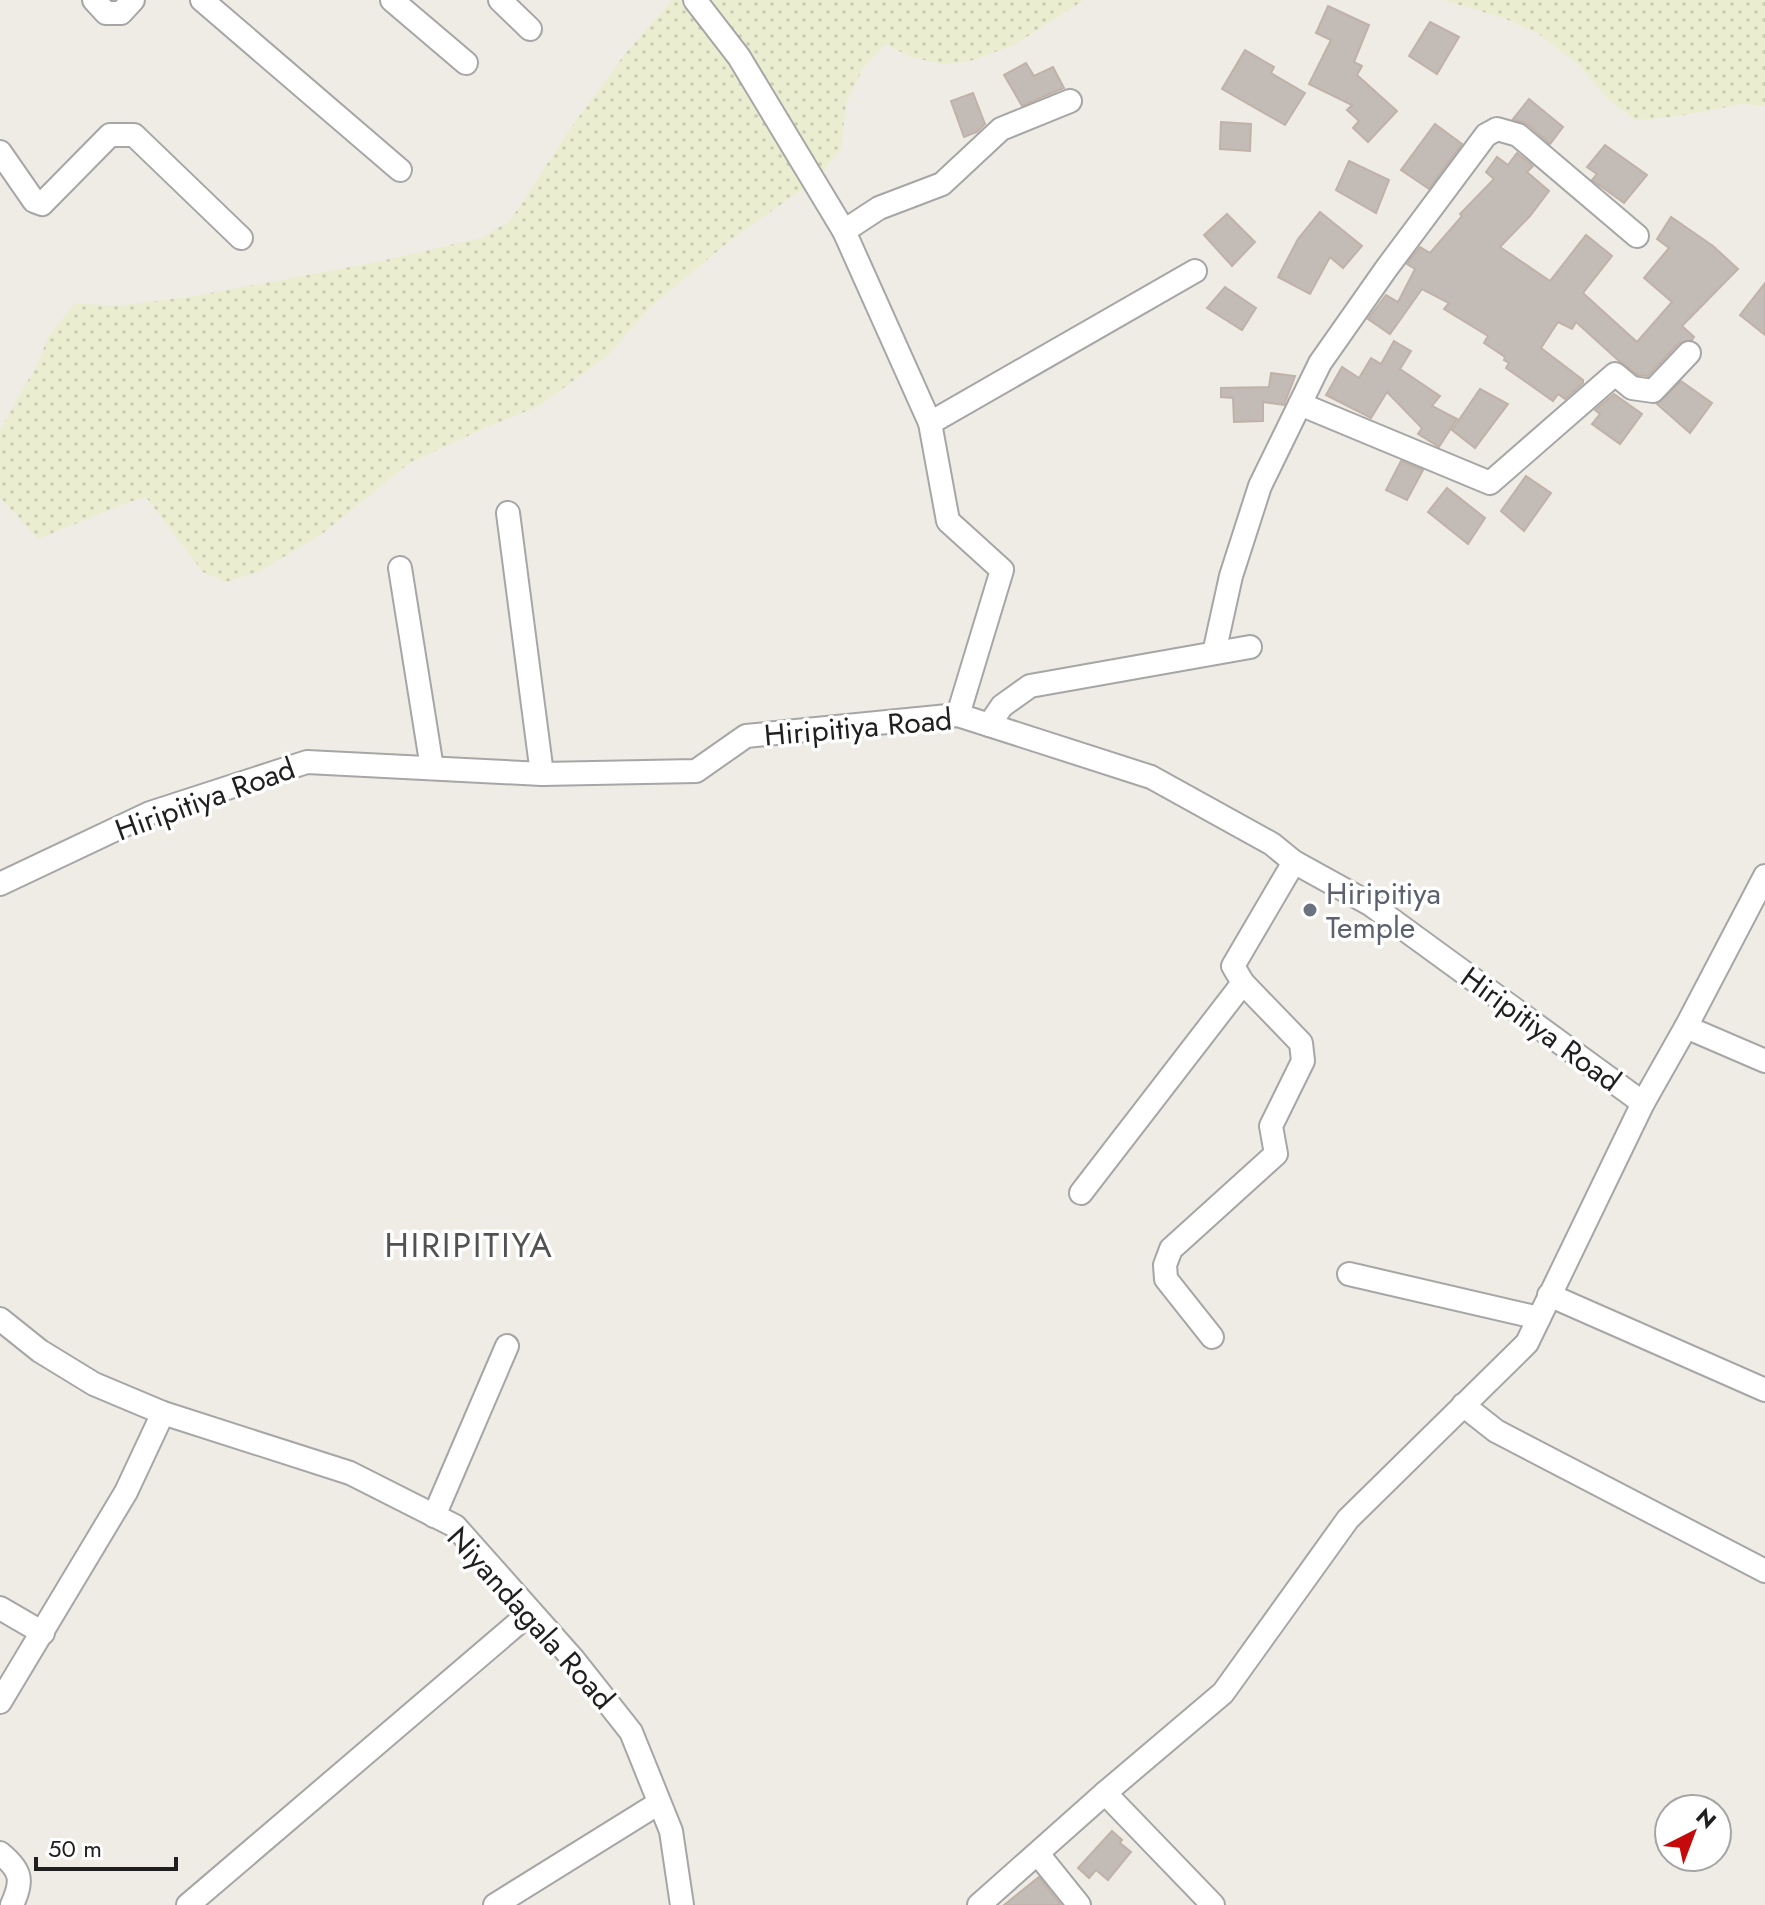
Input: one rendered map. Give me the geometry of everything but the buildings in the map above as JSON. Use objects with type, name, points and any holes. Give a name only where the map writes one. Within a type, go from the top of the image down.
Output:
[{"type":"street","points":[[94,0],[106,13],[121,13],[133,0]]},
{"type":"street","points":[[202,0],[400,170]]},
{"type":"street","points":[[392,0],[466,63]]},
{"type":"street","points":[[500,0],[530,29]]},
{"type":"street","points":[[695,0],[739,57],[844,231],[930,423],[948,521],[1002,570],[958,715]]},
{"type":"street","points":[[844,231],[879,208],[942,184],[1001,129],[1070,101]]},
{"type":"street","points":[[1214,653],[1231,576],[1260,486],[1320,363],[1486,135],[1497,129],[1518,135],[1637,236]]},
{"type":"street","points":[[0,152],[34,201],[42,204],[110,135],[134,135],[241,238]]},
{"type":"street","points":[[930,423],[1195,271]]},
{"type":"street","points":[[1300,404],[1490,483],[1615,374],[1632,388],[1653,391],[1689,353]]},
{"type":"street","points":[[508,513],[542,774]]},
{"type":"street","points":[[400,568],[432,768]]},
{"type":"street","points":[[989,725],[1002,706],[1030,686],[1250,647]]},
{"type":"street","name":"Hiripitiya Road","points":[[0,884],[150,813],[307,762],[542,774],[696,771],[746,736],[958,715],[1151,777],[1272,844],[1294,862],[1370,904],[1643,1103]]},
{"type":"street","points":[[1212,1337],[1166,1279],[1165,1265],[1171,1249],[1276,1154],[1271,1126],[1303,1061],[1301,1043],[1243,983],[1233,966],[1294,862]]},
{"type":"street","points":[[979,1905],[1223,1693],[1348,1519],[1527,1343],[1643,1103],[1765,876]]},
{"type":"street","points":[[1081,1193],[1243,983]]},
{"type":"street","points":[[1686,1027],[1765,1061]]},
{"type":"street","points":[[1349,1274],[1539,1318]]},
{"type":"street","points":[[1549,1295],[1765,1390]]},
{"type":"street","name":"Niyandagala Road","points":[[0,1319],[40,1351],[94,1384],[163,1413],[350,1473],[455,1526],[574,1660],[631,1732],[671,1831],[682,1905]]},
{"type":"street","points":[[434,1516],[507,1346]]},
{"type":"street","points":[[1463,1405],[1496,1431],[1765,1571]]},
{"type":"street","points":[[0,1702],[126,1492],[163,1413]]},
{"type":"street","points":[[0,1608],[43,1633]]},
{"type":"street","points":[[188,1905],[531,1612]]},
{"type":"street","points":[[1105,1793],[1213,1905]]},
{"type":"street","points":[[495,1905],[659,1803]]},
{"type":"street","points":[[0,1853],[19,1873],[20,1886],[12,1905]]},
{"type":"street","points":[[1038,1854],[1079,1905]]},
{"type":"green space","points":[[672,0],[1084,0],[1014,45],[970,61],[942,64],[911,57],[885,44],[863,68],[846,103],[841,149],[814,181],[732,239],[650,307],[608,355],[539,406],[409,463],[322,534],[260,571],[226,582],[203,572],[146,497],[38,539],[0,497],[0,430],[38,363],[49,335],[75,303],[115,306],[189,297],[372,263],[481,238],[510,221],[570,129],[625,54]]},
{"type":"green space","points":[[1443,0],[1765,0],[1765,106],[1742,104],[1673,117],[1635,120],[1610,101],[1579,65],[1539,34],[1504,18]]},
{"type":"place","name":"Hiripitiya Temple","points":[[1310,910]]},
{"type":"district","name":"HIRIPITIYA","points":[[469,1245]]}]
